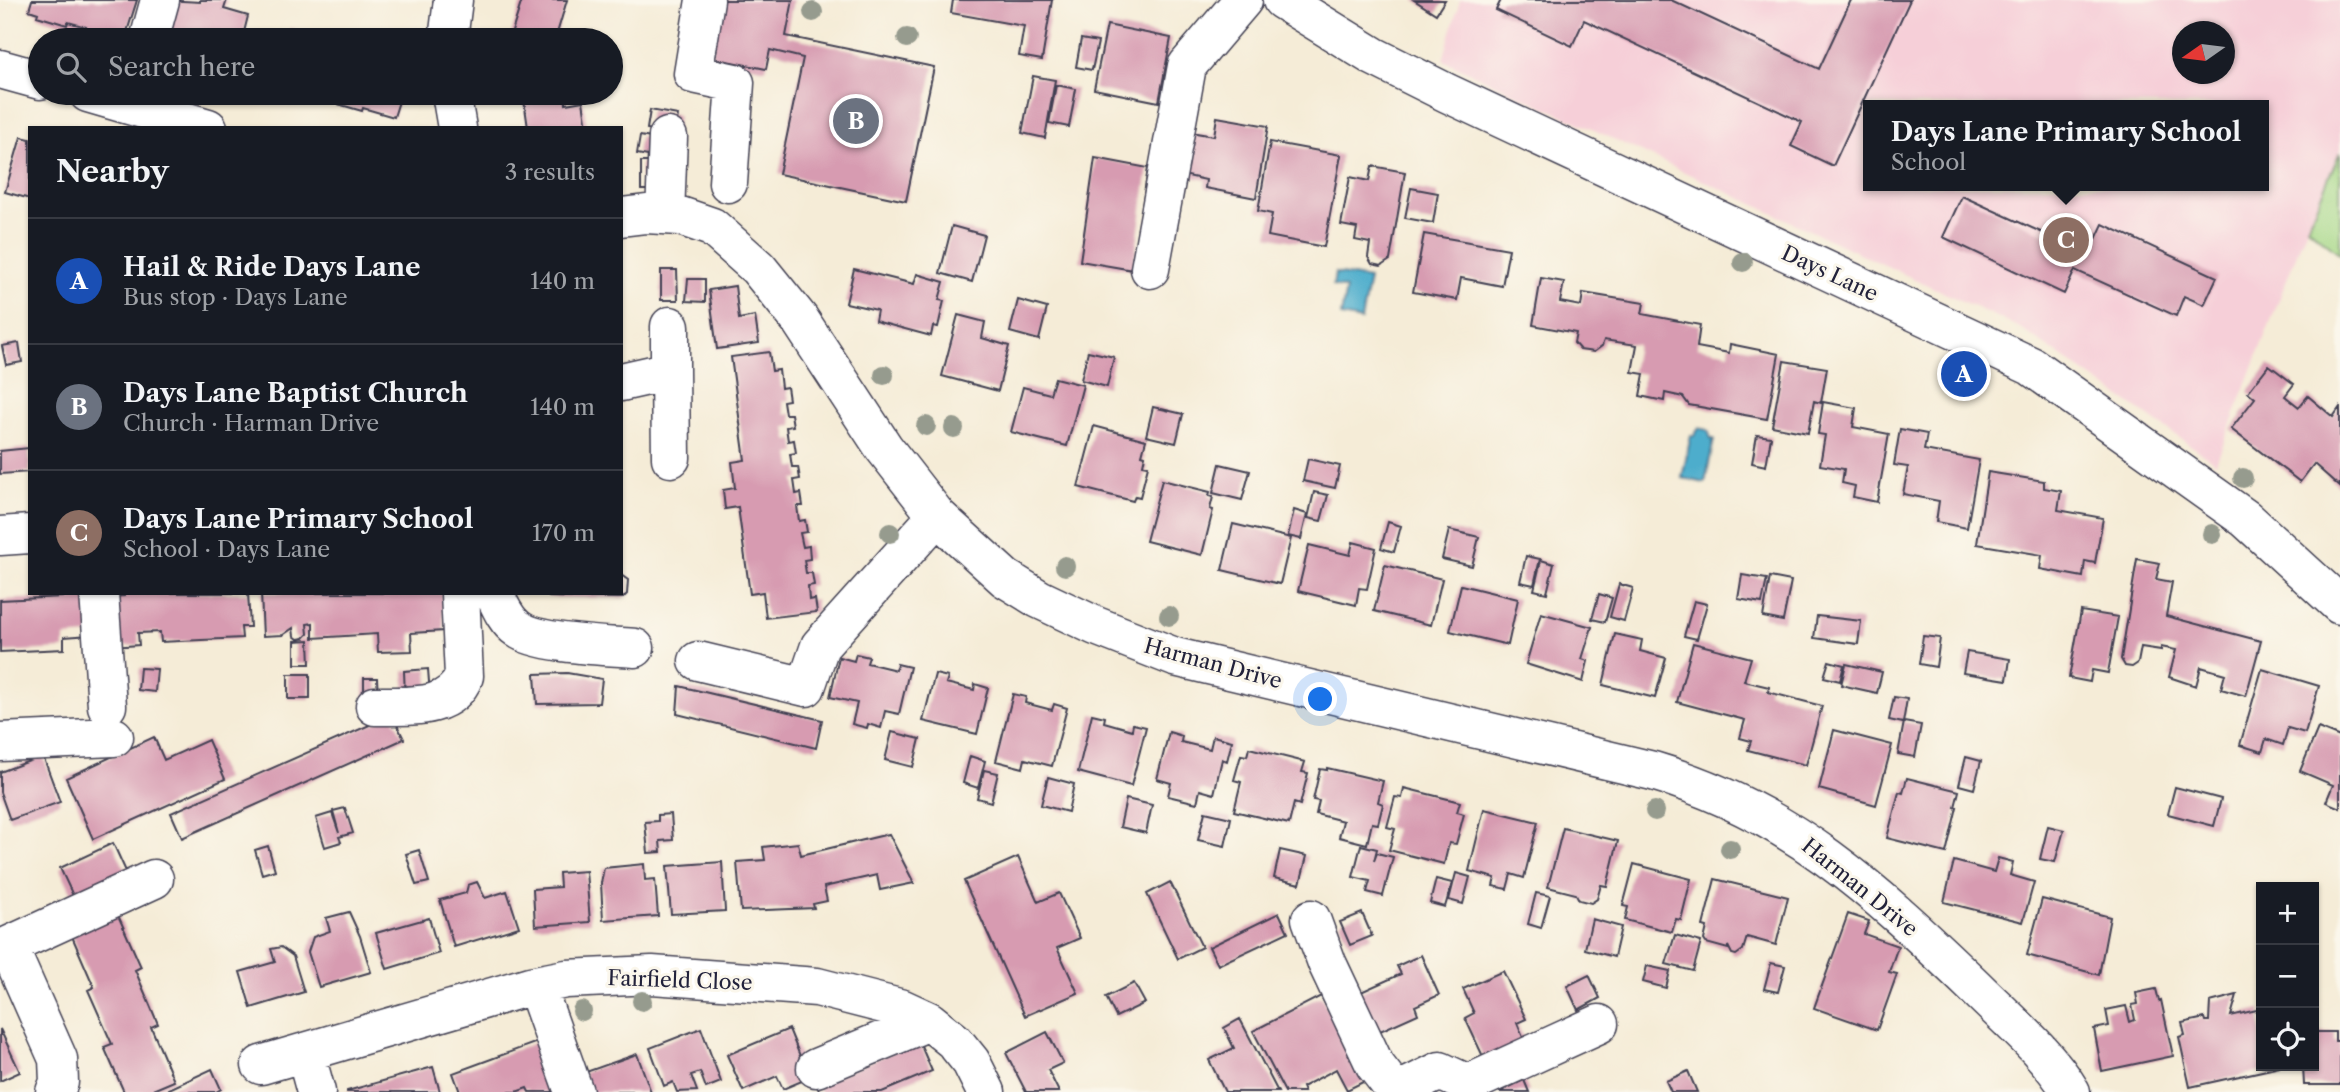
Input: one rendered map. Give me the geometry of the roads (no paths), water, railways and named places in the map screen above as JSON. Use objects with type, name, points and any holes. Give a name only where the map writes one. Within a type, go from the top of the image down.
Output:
[{"type":"street","points":[[152,28],[160,0]]},
{"type":"street","points":[[450,28],[453,0]]},
{"type":"street","points":[[705,0],[693,74],[735,83],[728,183]]},
{"type":"street","points":[[1150,269],[1187,66],[1243,0]]},
{"type":"street","name":"Days Lane","points":[[1283,0],[1373,56],[1447,93],[2031,366],[2246,519],[2340,605]]},
{"type":"street","points":[[0,69],[28,77]]},
{"type":"street","points":[[149,105],[203,126]]},
{"type":"street","points":[[453,105],[457,126]]},
{"type":"street","points":[[665,215],[668,137]]},
{"type":"street","name":"Harman Drive","points":[[623,217],[680,216],[712,227],[758,268],[800,320],[884,448],[937,516],[1005,578],[1026,591],[1096,626],[1175,657],[1653,771],[1690,782],[1753,811],[1797,835],[1827,856],[1906,921],[2037,1049],[2060,1074],[2071,1092]]},
{"type":"street","points":[[670,326],[671,458]]},
{"type":"street","points":[[623,382],[670,371]]},
{"type":"street","points":[[698,661],[806,687],[820,646],[937,516]]},
{"type":"street","points":[[0,536],[28,534]]},
{"type":"street","points":[[0,742],[111,722],[99,595]]},
{"type":"street","points":[[375,706],[431,704],[447,697],[460,686],[464,676],[460,595]]},
{"type":"street","points":[[495,595],[503,612],[518,630],[544,639],[635,648]]},
{"type":"street","points":[[55,1092],[59,1082],[58,1059],[8,946],[154,879]]},
{"type":"street","points":[[1311,919],[1326,963],[1375,1065],[1396,1092],[1440,1071],[1468,1084],[1599,1024]]},
{"type":"street","name":"Fairfield Close","points":[[261,1065],[536,985],[566,979],[652,975],[817,987],[903,1009],[929,1021],[954,1041],[971,1062],[986,1092]]},
{"type":"street","points":[[536,985],[574,1092]]},
{"type":"street","points":[[816,1068],[929,1021]]},
{"type":"street","points":[[305,1052],[316,1092]]},
{"type":"water","points":[[1335,273],[1369,279],[1361,320],[1341,316],[1346,289],[1333,286]]},
{"type":"water","points":[[1699,428],[1708,430],[1711,439],[1714,439],[1705,483],[1682,478],[1691,435],[1694,436]]},
{"type":"place","name":"Days Lane Baptist Church","points":[[856,121]]},
{"type":"place","name":"Days Lane Primary School","points":[[2066,240]]},
{"type":"place","name":"Hail & Ride Days Lane","points":[[1964,374]]}]
